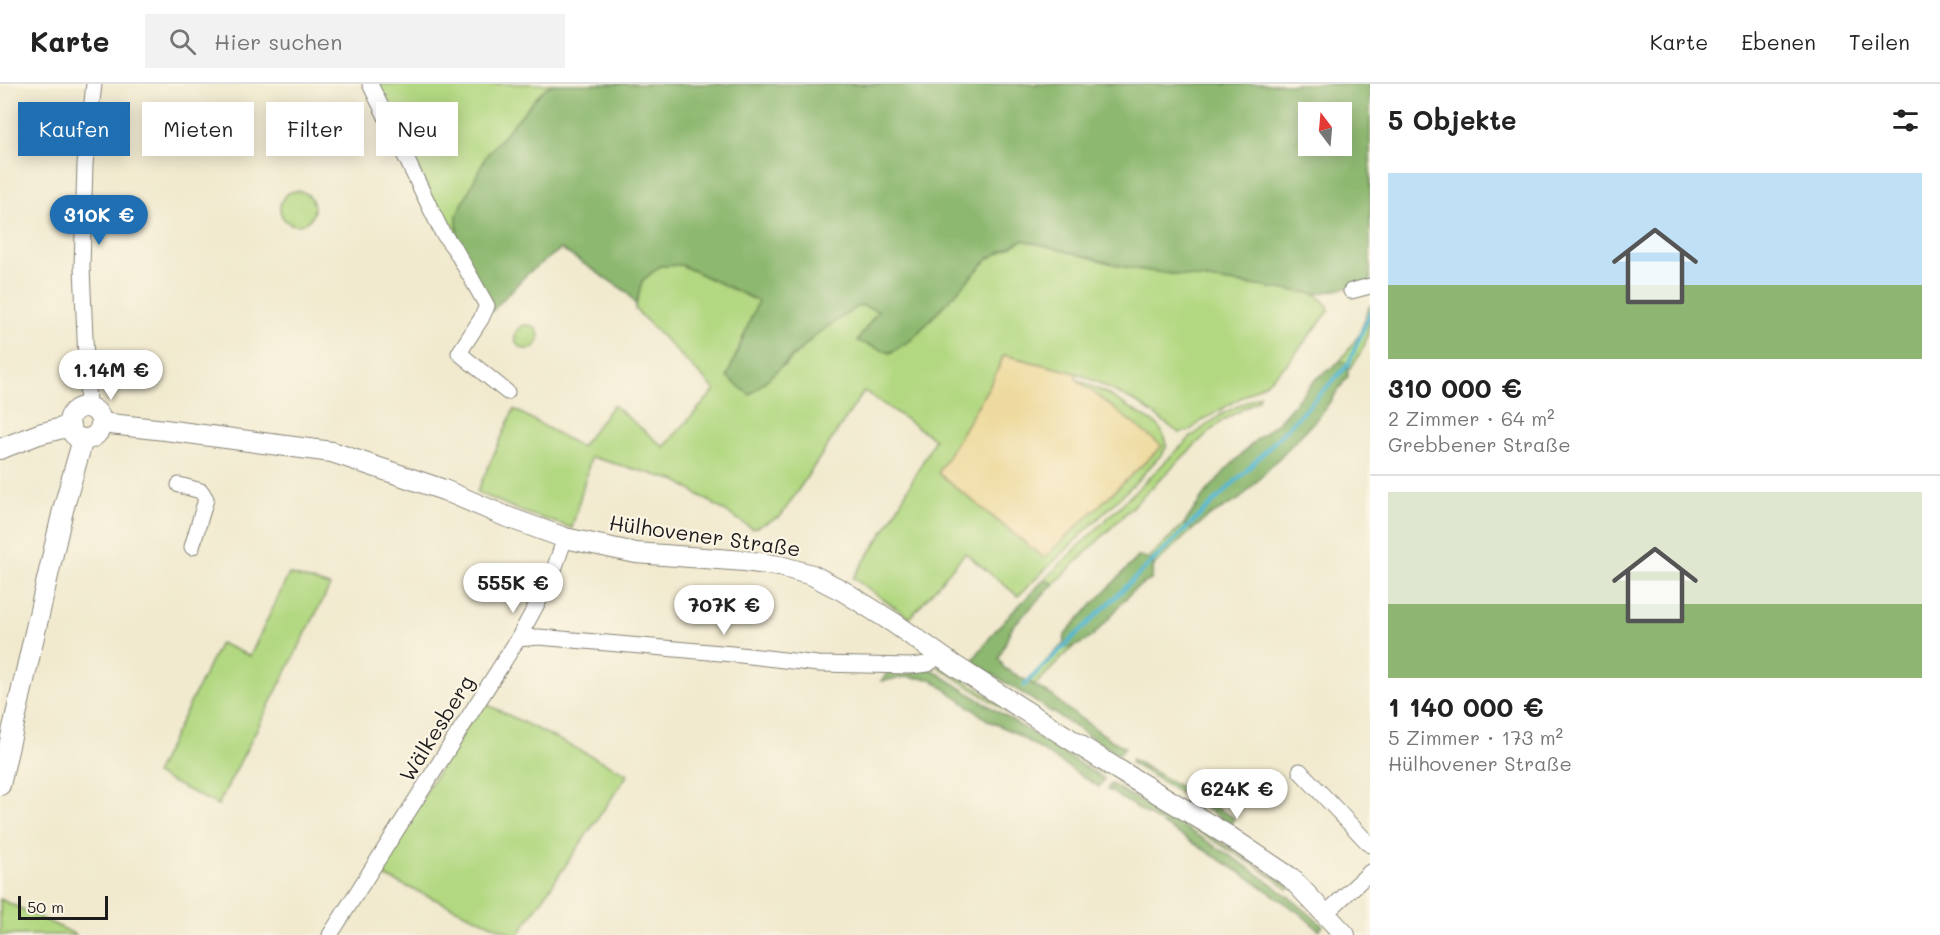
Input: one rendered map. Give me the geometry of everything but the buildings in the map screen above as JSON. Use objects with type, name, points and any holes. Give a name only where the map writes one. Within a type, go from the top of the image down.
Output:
[{"type":"main road","points":[[0,449],[39,434],[76,432],[96,435],[101,423],[97,413],[88,408],[74,412],[70,421],[76,432],[63,510],[0,785]]},
{"type":"main road","name":"Hülhovener Straße","points":[[101,423],[332,452],[444,490],[507,518],[565,538],[636,553],[780,566],[812,575],[843,591],[1117,769],[1227,835],[1291,878],[1345,935]]},
{"type":"street","points":[[88,408],[82,267],[85,164],[94,84]]},
{"type":"street","points":[[370,84],[442,232],[456,251],[487,306],[459,353],[507,392]]},
{"type":"street","points":[[1351,291],[1370,286]]},
{"type":"street","points":[[179,485],[201,491],[206,499],[192,547]]},
{"type":"street","name":"Wälkesberg","points":[[330,935],[518,639],[551,578],[565,538]]},
{"type":"street","points":[[518,639],[539,637],[818,664],[911,666],[928,664],[940,655]]},
{"type":"street","points":[[1300,771],[1370,845]]},
{"type":"street","points":[[1325,914],[1370,872]]},
{"type":"green space","points":[[373,84],[552,84],[542,91],[486,156],[457,247],[410,156],[458,156],[458,102],[382,102]]},
{"type":"green space","points":[[552,84],[1370,84],[1370,283],[1316,294],[1129,268],[1023,240],[989,258],[911,340],[890,353],[857,341],[878,311],[860,305],[818,333],[750,395],[727,377],[758,301],[681,265],[660,266],[642,281],[636,305],[627,292],[561,249],[527,274],[492,311],[457,247],[457,215],[486,156],[542,91]]},
{"type":"green space","points":[[297,191],[309,196],[314,208],[309,220],[297,225],[285,220],[280,208],[285,196]]},
{"type":"green space","points":[[1023,240],[1129,268],[1316,294],[1328,306],[1329,311],[1287,364],[1266,383],[1203,420],[1189,431],[1179,433],[1141,405],[1095,381],[1076,373],[1004,355],[994,378],[1076,379],[1104,392],[1158,425],[1166,440],[1166,448],[1161,455],[1134,484],[1018,596],[965,553],[910,618],[853,578],[890,522],[935,439],[864,391],[781,516],[753,529],[677,481],[591,457],[572,528],[523,512],[477,492],[514,409],[581,447],[613,405],[664,447],[715,390],[635,309],[642,281],[660,266],[681,265],[758,301],[727,377],[784,366],[818,333],[860,305],[879,311],[858,341],[890,353],[911,340],[989,258]]},
{"type":"green space","points":[[1370,305],[1364,347],[1349,369],[1347,363],[1340,361],[1359,335]]},
{"type":"green space","points":[[527,325],[536,328],[539,337],[536,346],[527,349],[518,346],[515,337],[518,328]]},
{"type":"green space","points":[[1340,361],[1347,363],[1348,376],[1322,413],[1240,499],[1208,517],[1192,530],[1184,524],[1204,495],[1226,470],[1277,423],[1315,380]]},
{"type":"green space","points":[[1260,395],[1258,400],[1222,421],[1195,445],[1054,584],[1044,580],[1191,437],[1222,414]]},
{"type":"green space","points":[[1184,524],[1192,530],[1154,565],[1148,559]]},
{"type":"green space","points":[[1138,557],[1145,557],[1154,565],[1151,580],[1133,591],[1094,635],[1076,646],[1067,647],[1064,643],[1065,635],[1070,628]]},
{"type":"green space","points":[[289,574],[330,586],[218,805],[155,774],[220,643],[250,656]]},
{"type":"green space","points":[[1044,580],[1054,584],[1012,627],[999,658],[1004,668],[1053,696],[1066,708],[1125,747],[1119,755],[972,661],[998,627]]},
{"type":"green space","points":[[1064,643],[1067,647],[1073,647],[1035,685],[1027,681]]},
{"type":"green space","points":[[937,666],[943,666],[1103,770],[1103,774]]},
{"type":"green space","points":[[931,669],[1104,779],[1099,787],[1015,733],[989,721],[931,679],[907,677],[881,681],[889,671]]},
{"type":"green space","points":[[482,702],[628,774],[518,935],[386,877],[381,873],[379,866]]},
{"type":"green space","points":[[1132,759],[1234,818],[1231,824],[1131,763]]},
{"type":"green space","points":[[1117,782],[1122,782],[1194,825],[1291,887],[1288,889],[1259,868]]},
{"type":"green space","points":[[1111,784],[1247,867],[1299,905],[1323,926],[1319,930],[1298,912],[1249,878],[1107,789]]},
{"type":"green space","points":[[0,899],[77,935],[0,935]]},
{"type":"sand","points":[[1004,355],[1076,373],[1076,379],[1162,446],[1044,558],[938,473],[994,378]]},
{"type":"waterway","points":[[1024,685],[1247,470],[1348,365],[1370,313]]}]
